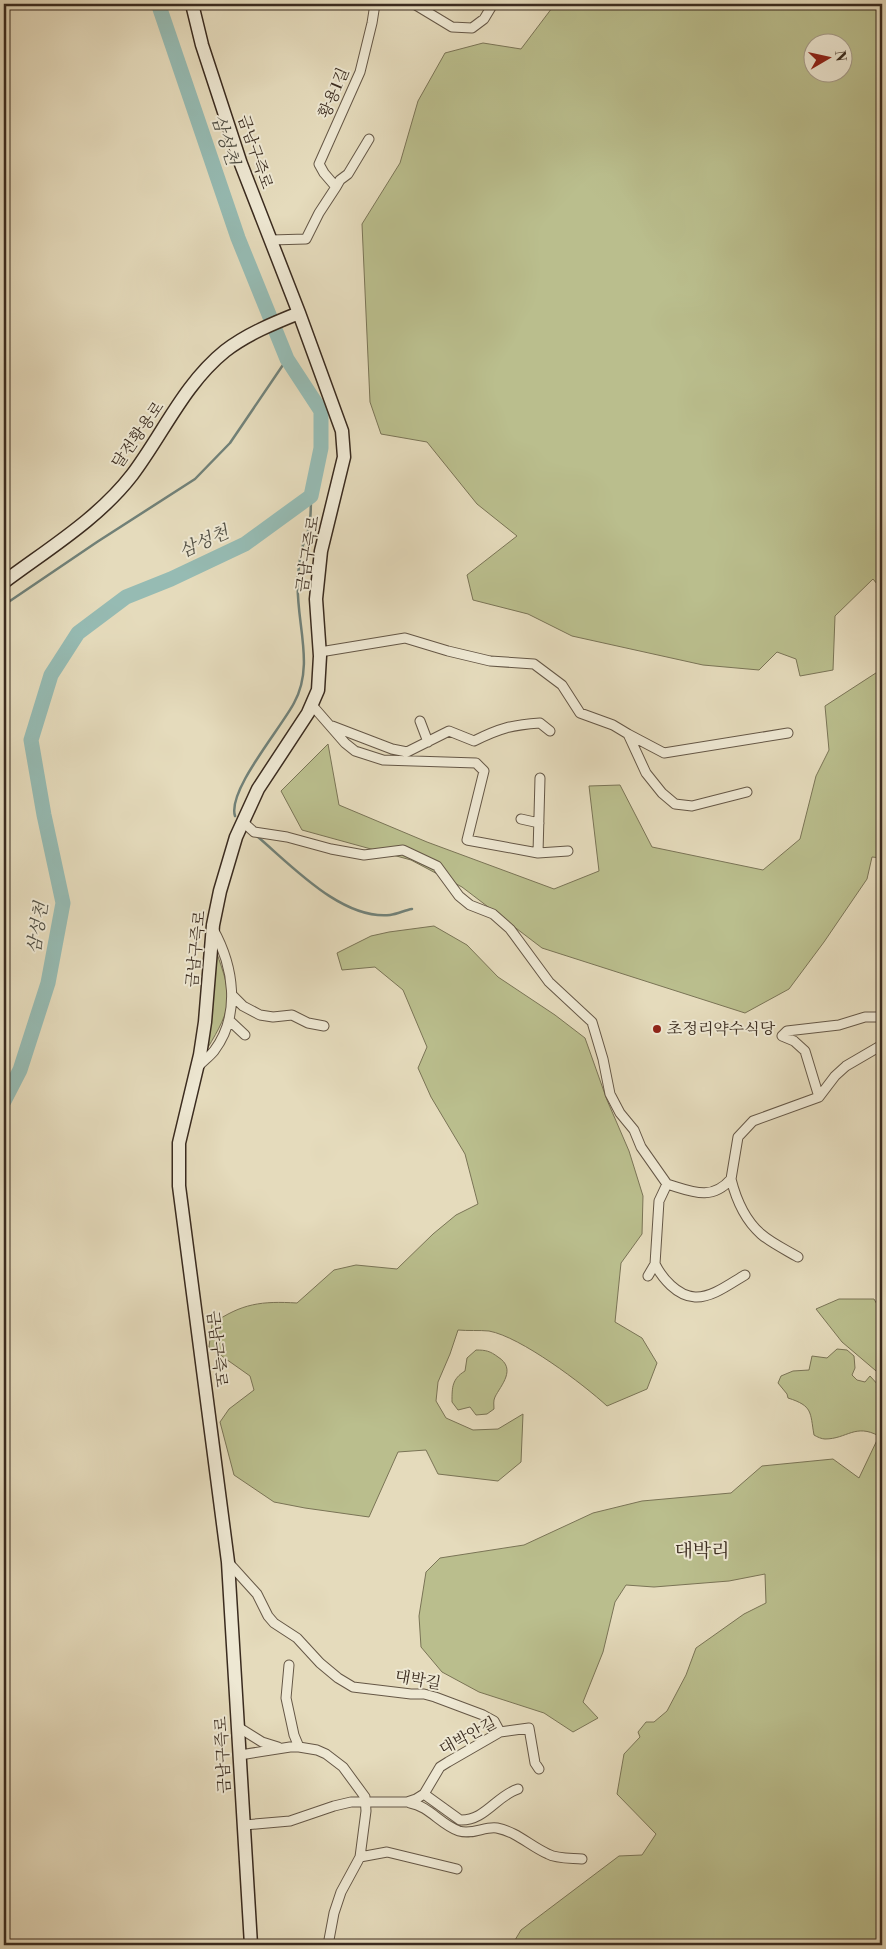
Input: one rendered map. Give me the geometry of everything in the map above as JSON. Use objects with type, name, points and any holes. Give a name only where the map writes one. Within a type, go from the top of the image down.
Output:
[{"type":"main road","name":"금남구즉로","points":[[192,4],[202,45],[240,164],[271,240],[294,315],[342,431],[344,457],[321,551],[316,600],[320,652],[318,690],[312,704],[258,789],[236,837],[220,891],[213,929],[205,1022],[178,1144],[180,1186],[228,1562],[251,1945]]},
{"type":"main road","name":"달전황용로","points":[[4,582],[77,528],[106,503],[132,475],[195,381],[225,351],[256,332],[294,315]]},
{"type":"street","name":"황용1길","points":[[336,187],[319,164],[360,72],[375,4]]},
{"type":"street","points":[[414,4],[452,27],[472,28],[484,19],[493,4]]},
{"type":"street","points":[[271,240],[306,239],[319,213],[340,180],[348,174],[369,139]]},
{"type":"street","points":[[320,652],[405,638],[448,651],[490,660],[534,664],[562,685],[580,713],[613,725],[664,753],[788,733]]},
{"type":"street","points":[[312,704],[345,744],[355,751],[382,760],[476,763],[484,771],[467,840],[538,853],[568,851]]},
{"type":"street","points":[[420,721],[428,742]]},
{"type":"street","points":[[332,726],[407,752],[449,732],[474,741],[497,729],[520,725],[540,723],[550,732]]},
{"type":"street","points":[[628,734],[646,773],[662,793],[675,804],[692,806],[747,792]]},
{"type":"street","points":[[538,853],[540,778]]},
{"type":"street","points":[[521,819],[539,823]]},
{"type":"street","points":[[243,822],[254,832],[287,837],[339,851],[364,855],[404,850],[437,866],[459,896],[470,905],[493,914],[510,929],[549,982],[592,1022],[603,1059],[610,1094],[620,1113],[634,1130],[641,1147],[667,1184],[702,1194],[724,1187],[731,1179]]},
{"type":"street","points":[[196,1068],[213,1052],[226,1030],[232,1008],[232,995],[222,945],[213,929]]},
{"type":"street","points":[[232,995],[243,1006],[260,1015],[273,1017],[292,1015],[308,1023],[324,1026]]},
{"type":"street","points":[[819,1097],[805,1051],[794,1041],[782,1036],[787,1030],[839,1025],[865,1017],[882,1017]]},
{"type":"street","points":[[228,1020],[245,1035]]},
{"type":"street","points":[[798,1257],[761,1234],[748,1220],[736,1196],[731,1179],[738,1137],[753,1121],[819,1097],[835,1076],[846,1066],[882,1045]]},
{"type":"street","points":[[648,1276],[655,1264],[659,1201],[667,1184]]},
{"type":"street","points":[[655,1264],[662,1277],[680,1291],[695,1297],[721,1289],[745,1276]]},
{"type":"street","name":"대박길","points":[[228,1562],[257,1594],[268,1616],[274,1623],[297,1638],[326,1668],[353,1687],[424,1694],[467,1708],[494,1721],[500,1732]]},
{"type":"street","points":[[289,1665],[286,1698],[294,1735],[299,1747]]},
{"type":"street","points":[[238,1727],[262,1742],[281,1748]]},
{"type":"street","name":"대박안길","points":[[424,1794],[440,1767],[500,1732],[529,1728],[535,1763],[539,1769]]},
{"type":"street","points":[[240,1755],[281,1748],[299,1747],[317,1750],[336,1761],[365,1796],[363,1842],[360,1857],[341,1892],[334,1913],[328,1945]]},
{"type":"street","points":[[407,1802],[416,1800],[424,1794],[460,1820],[466,1820],[480,1816],[509,1792],[518,1790]]},
{"type":"street","points":[[244,1825],[290,1821],[334,1806],[365,1802],[407,1802],[419,1804],[452,1828],[461,1832],[473,1832],[494,1827],[519,1835],[548,1854],[582,1859]]},
{"type":"street","points":[[360,1857],[387,1852],[457,1869]]},
{"type":"green space","points":[[555,4],[882,4],[882,590],[873,579],[835,616],[833,670],[800,676],[796,659],[777,652],[759,670],[703,665],[572,636],[528,614],[473,600],[467,575],[517,536],[477,504],[427,442],[381,434],[370,402],[362,224],[400,163],[418,101],[445,53],[483,43],[521,49]]},
{"type":"green space","points":[[882,669],[882,858],[872,857],[867,879],[789,989],[745,1013],[542,948],[462,887],[411,860],[302,830],[281,791],[328,744],[339,805],[427,842],[554,889],[599,871],[589,786],[620,785],[652,847],[763,870],[800,839],[816,776],[829,750],[825,706]]},
{"type":"green space","points":[[434,926],[467,945],[498,977],[555,1015],[585,1038],[607,1100],[629,1151],[643,1196],[642,1234],[621,1263],[615,1322],[642,1338],[657,1363],[647,1389],[607,1406],[568,1374],[518,1342],[489,1331],[458,1330],[438,1382],[436,1401],[446,1418],[473,1430],[498,1429],[523,1414],[521,1462],[498,1481],[438,1474],[426,1450],[398,1452],[369,1517],[274,1502],[234,1475],[220,1422],[229,1409],[254,1390],[250,1376],[209,1347],[212,1324],[233,1312],[253,1305],[273,1302],[297,1303],[334,1270],[356,1265],[397,1269],[433,1234],[456,1215],[478,1204],[465,1154],[431,1097],[418,1068],[427,1047],[403,990],[375,967],[342,970],[337,953],[371,936]]},
{"type":"green space","points":[[216,951],[222,967],[228,1001],[222,1022],[207,1049]]},
{"type":"green space","points":[[839,1299],[874,1299],[882,1313],[882,1376],[842,1342],[816,1309]]},
{"type":"green space","points":[[837,1349],[847,1350],[854,1356],[855,1368],[852,1375],[857,1380],[865,1382],[870,1376],[880,1387],[882,1395],[882,1945],[512,1945],[521,1930],[619,1856],[642,1855],[656,1834],[617,1794],[624,1754],[640,1737],[638,1732],[646,1722],[654,1722],[667,1711],[686,1675],[696,1648],[744,1614],[766,1603],[765,1574],[729,1581],[654,1587],[626,1585],[615,1602],[603,1652],[583,1702],[598,1718],[573,1732],[544,1713],[479,1692],[442,1672],[421,1647],[419,1616],[426,1572],[440,1558],[524,1545],[593,1513],[642,1501],[731,1493],[762,1466],[833,1459],[859,1478],[879,1436],[864,1431],[824,1439],[814,1435],[809,1411],[802,1404],[788,1398],[778,1383],[781,1376],[793,1371],[809,1370],[812,1356],[827,1358]]},
{"type":"green space","points":[[476,1350],[488,1351],[495,1355],[504,1362],[507,1372],[504,1382],[494,1398],[494,1409],[487,1414],[476,1415],[470,1407],[458,1410],[452,1402],[455,1380],[465,1371],[467,1358]]},
{"type":"waterway","name":"삼성천","points":[[4,1101],[20,1070],[48,983],[63,903],[44,815],[31,740],[51,675],[78,633],[126,597],[171,579],[245,544],[311,496],[321,448],[321,411],[287,359],[238,238],[160,9],[160,4]]},
{"type":"waterway","points":[[4,605],[195,479],[230,443],[287,359]]},
{"type":"waterway","points":[[235,816],[235,805],[239,791],[257,759],[294,703],[300,688],[304,657],[298,575],[301,553],[310,523],[311,496]]},
{"type":"waterway","points":[[258,837],[319,889],[354,909],[372,914],[390,915],[412,909]]},
{"type":"place","name":"초정리약수식당","points":[[657,1029]]},
{"type":"district","name":"대박리","points":[[702,1551]]}]
